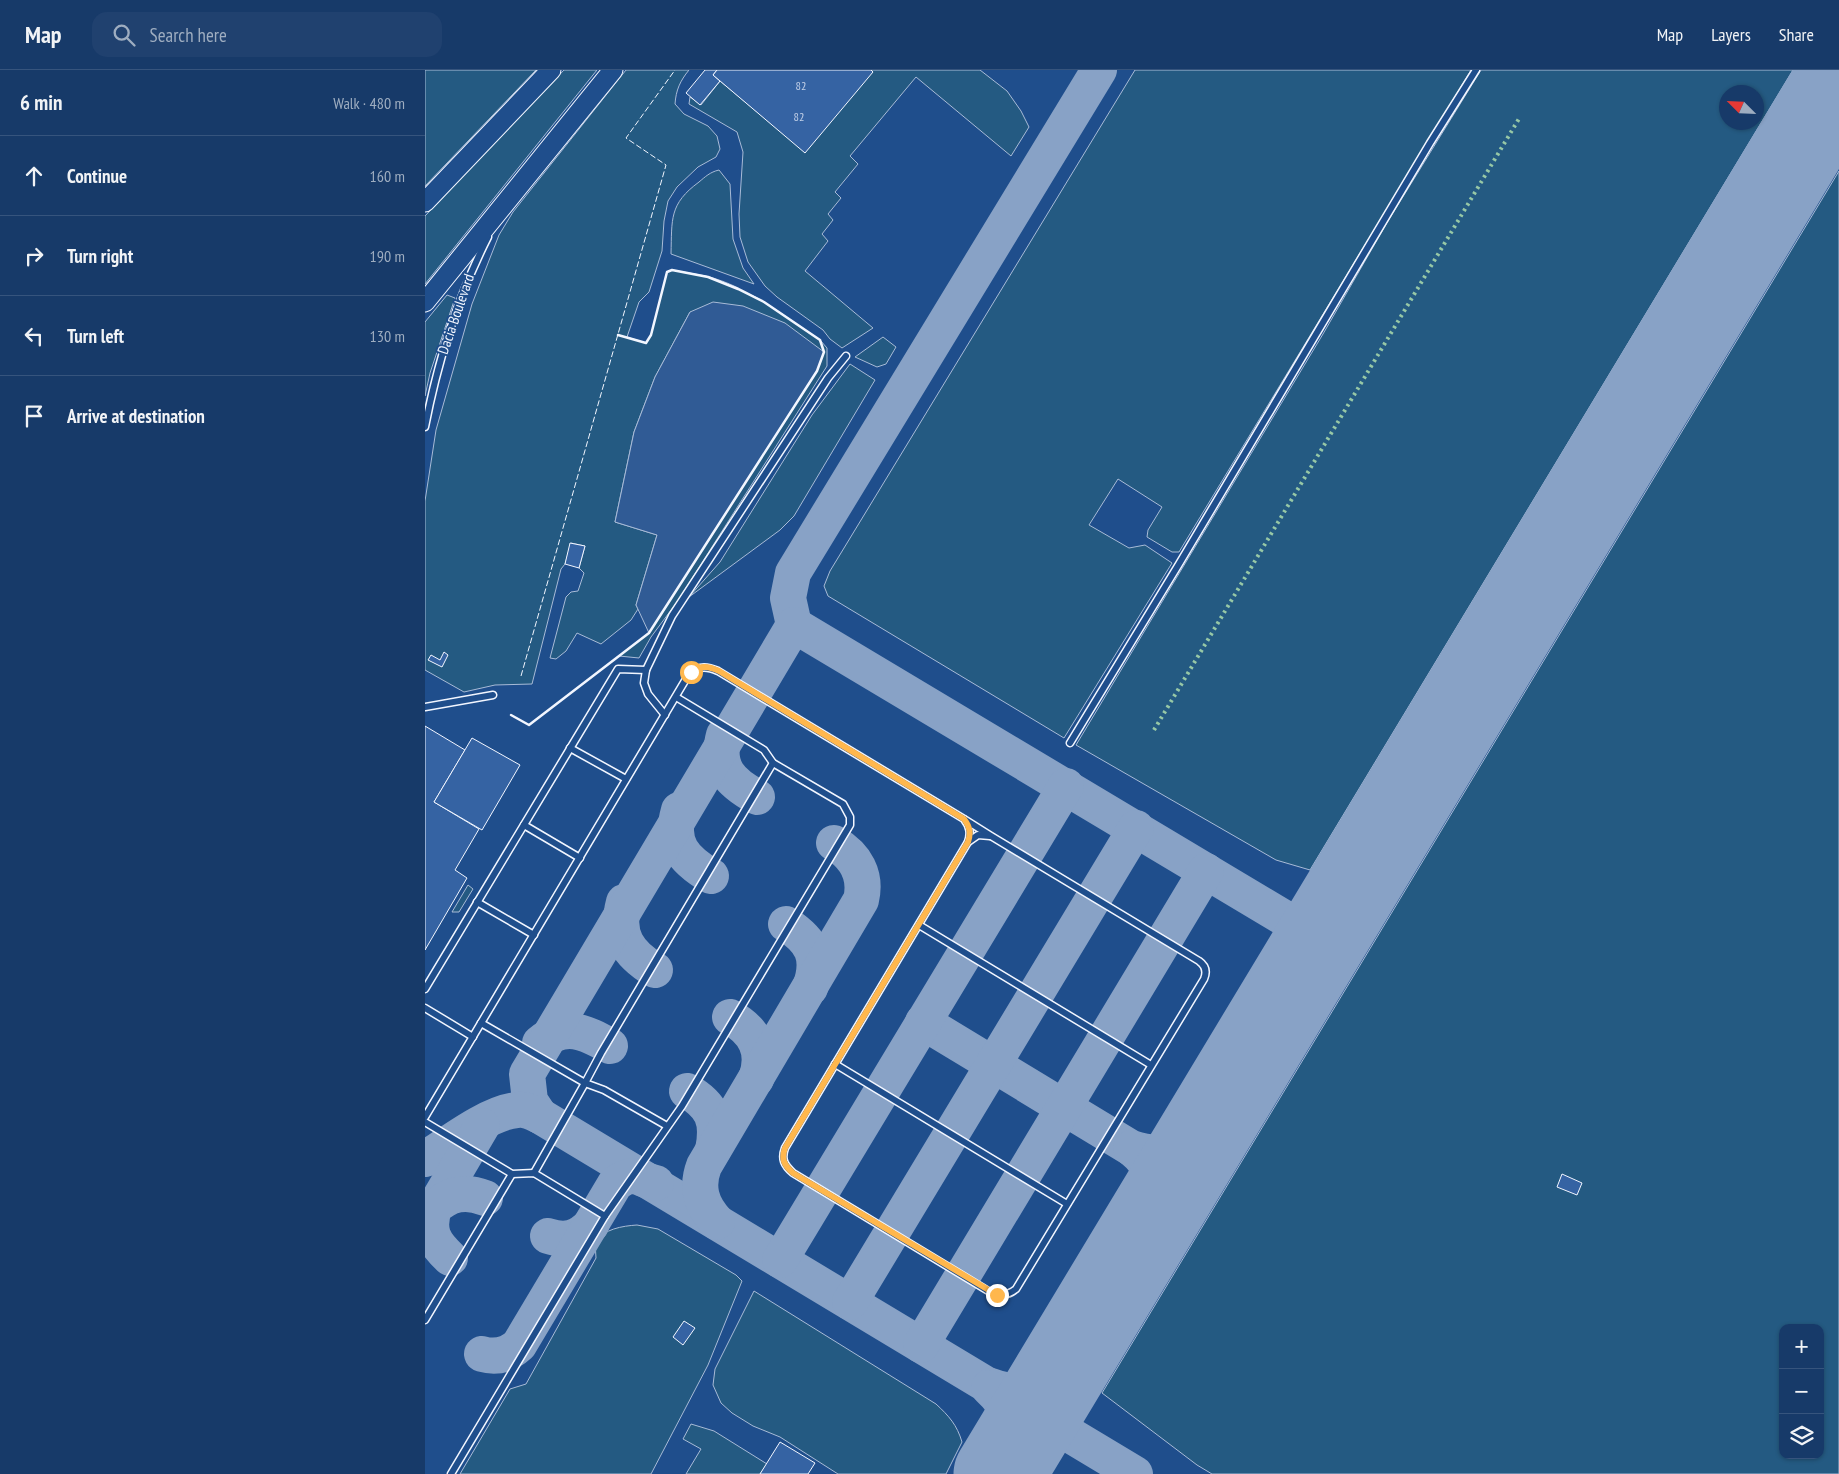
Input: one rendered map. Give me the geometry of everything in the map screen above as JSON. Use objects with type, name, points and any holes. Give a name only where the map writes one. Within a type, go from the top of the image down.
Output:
[{"type":"main road","points":[[425,202],[551,70]]},
{"type":"main road","name":"Dacia Boulevard","points":[[425,302],[613,70]]},
{"type":"lane","points":[[1070,743],[1185,556],[1430,143],[1476,70]]},
{"type":"lane","name":"Dacia Boulevard","points":[[425,427],[435,378],[450,328],[473,267],[503,207]]},
{"type":"lane","points":[[665,715],[648,694],[644,683],[646,670],[672,616],[828,378],[846,356]]},
{"type":"lane","points":[[425,1117],[691,672],[708,666],[719,671],[964,819],[991,836],[1203,964],[1206,969],[1204,979],[1016,1289],[1010,1294],[997,1295],[982,1287],[788,1168],[783,1162],[785,1148],[968,842],[970,831],[964,819]]},
{"type":"lane","points":[[425,989],[618,669],[646,670]]},
{"type":"lane","points":[[425,707],[493,695]]},
{"type":"lane","points":[[451,1474],[605,1216],[617,1202],[682,1106],[850,825],[850,817],[843,804],[773,763],[764,750],[676,696]]},
{"type":"lane","points":[[570,748],[626,779]]},
{"type":"lane","points":[[534,1173],[601,1053],[773,763]]},
{"type":"lane","points":[[524,825],[580,858]]},
{"type":"lane","points":[[968,842],[978,835],[991,836]]},
{"type":"lane","points":[[477,902],[533,935]]},
{"type":"lane","points":[[919,925],[1151,1065]]},
{"type":"lane","points":[[425,1008],[473,1036]]},
{"type":"lane","points":[[481,1023],[585,1083],[604,1090],[667,1126]]},
{"type":"lane","points":[[835,1064],[1067,1204]]},
{"type":"lane","points":[[425,1122],[512,1174],[534,1173],[605,1216]]},
{"type":"lane","points":[[425,1320],[512,1174]]},
{"type":"shaded area","points":[[425,70],[536,70],[425,186]]},
{"type":"shaded area","points":[[564,70],[597,70],[425,284],[425,216]]},
{"type":"shaded area","points":[[626,70],[689,70],[679,86],[675,104],[684,114],[708,126],[717,136],[720,149],[716,157],[698,167],[677,187],[668,201],[664,221],[662,251],[649,292],[639,302],[627,337],[646,343],[651,335],[667,272],[672,270],[722,281],[766,303],[820,340],[827,348],[827,366],[677,602],[651,637],[639,658],[619,656],[649,633],[817,371],[823,353],[690,312],[655,377],[634,432],[615,522],[657,535],[636,605],[638,609],[631,620],[601,644],[577,633],[566,651],[556,659],[550,658],[566,597],[571,592],[578,591],[584,573],[579,568],[585,546],[571,543],[565,564],[561,569],[532,684],[495,685],[464,692],[425,670],[425,501],[436,430],[472,304],[499,235],[513,212]]},
{"type":"shaded area","points":[[871,70],[980,70],[1007,91],[1021,111],[1029,127],[1011,156],[916,77],[850,156],[858,164],[835,192],[841,198],[828,214],[833,220],[822,234],[828,241],[805,271],[873,328],[842,348],[830,339],[823,330],[777,297],[765,286],[748,262],[740,237],[739,214],[743,152],[737,132],[689,104],[690,97],[701,105],[720,81],[805,152]]},
{"type":"shaded area","points":[[1135,70],[1471,70],[1179,552],[1172,552],[1147,537],[1148,530],[1162,507],[1118,479],[1089,525],[1129,548],[1145,545],[1172,563],[1064,738],[828,596],[824,586],[830,571]]},
{"type":"shaded area","points":[[1481,70],[1793,70],[1764,118],[1764,85],[1719,85],[1719,130],[1757,130],[1310,870],[1276,860],[1076,745],[1323,334],[1388,221]]},
{"type":"shaded area","points":[[719,170],[730,184],[733,239],[743,268],[754,284],[671,254],[672,222],[677,205],[689,190],[708,175]]},
{"type":"shaded area","points":[[1839,171],[1839,1474],[1212,1474],[1197,1465],[1102,1393]]},
{"type":"shaded area","points":[[447,295],[455,298],[430,373],[425,396],[425,322]]},
{"type":"shaded area","points":[[713,302],[743,306],[785,323],[824,352],[817,371],[649,633],[636,605],[657,535],[615,522],[634,432],[655,377],[690,312]]},
{"type":"shaded area","points":[[883,337],[896,347],[886,364],[877,367],[855,357]]},
{"type":"shaded area","points":[[850,364],[875,380],[794,516],[780,530],[689,597],[720,562],[812,415]]},
{"type":"shaded area","points":[[468,885],[473,889],[459,912],[452,912]]},
{"type":"shaded area","points":[[637,1225],[658,1229],[736,1275],[742,1281],[708,1365],[651,1474],[460,1474],[510,1389],[526,1384],[596,1258],[595,1242],[608,1231],[619,1227]]},
{"type":"shaded area","points":[[754,1291],[941,1408],[955,1426],[962,1442],[946,1474],[838,1474],[780,1437],[753,1426],[732,1413],[721,1403],[713,1385],[715,1369]]},
{"type":"shaded area","points":[[691,1424],[714,1431],[767,1464],[760,1474],[686,1474],[701,1449],[683,1439]]},
{"type":"building","points":[[705,70],[717,70],[713,75],[720,81],[700,105],[686,93]]},
{"type":"building","points":[[717,70],[871,70],[873,72],[805,153],[713,75]]},
{"type":"building","points":[[570,543],[585,546],[579,568],[565,564]]},
{"type":"building","points":[[444,652],[448,655],[442,667],[428,660],[431,655],[440,660]]},
{"type":"building","points":[[425,726],[465,750],[434,802],[479,829],[455,870],[467,878],[425,950]]},
{"type":"building","points":[[472,738],[520,765],[482,830],[434,802]]},
{"type":"building","points":[[1562,1174],[1582,1183],[1577,1195],[1557,1187]]},
{"type":"building","points":[[684,1321],[695,1328],[683,1345],[673,1337]]},
{"type":"building","points":[[780,1442],[815,1463],[808,1474],[760,1474]]},
{"type":"taxiway","points":[[794,625],[788,598],[793,573],[1099,70]]},
{"type":"taxiway","points":[[540,1116],[530,1101],[527,1074],[794,625],[1321,940]]},
{"type":"taxiway","points":[[724,735],[722,757],[727,773],[740,786],[757,797]]},
{"type":"taxiway","points":[[780,1260],[1066,786]]},
{"type":"taxiway","points":[[679,810],[676,832],[681,850],[693,864],[711,876]]},
{"type":"taxiway","points":[[850,1302],[1136,828]]},
{"type":"taxiway","points":[[717,1222],[707,1209],[701,1196],[700,1181],[704,1166],[861,900],[862,882],[858,867],[854,860],[834,843]]},
{"type":"taxiway","points":[[921,1345],[1206,871]]},
{"type":"taxiway","points":[[624,902],[621,924],[626,942],[637,957],[655,970]]},
{"type":"taxiway","points":[[786,924],[802,937],[812,951],[815,967],[810,988]]},
{"type":"taxiway","points":[[730,1017],[746,1029],[756,1043],[760,1059],[756,1079]]},
{"type":"taxiway","points":[[923,1022],[1131,1148],[1152,1153],[1170,1152],[1204,1134]]},
{"type":"taxiway","points":[[540,1043],[558,1033],[575,1031],[610,1046]]},
{"type":"taxiway","points":[[687,1091],[696,1096],[712,1115],[715,1131],[713,1150]]},
{"type":"taxiway","points":[[425,1159],[470,1129],[495,1116],[518,1110],[540,1116],[1135,1474]]},
{"type":"taxiway","points":[[425,1223],[482,1126]]},
{"type":"taxiway","points":[[1131,1148],[1148,1165],[1155,1184],[1156,1194],[1148,1227]]},
{"type":"taxiway","points":[[482,1354],[502,1355],[519,1345],[615,1184],[621,1179],[631,1176],[656,1183]]},
{"type":"taxiway","points":[[450,1258],[439,1247],[433,1236],[431,1223],[434,1208],[445,1199],[458,1195],[471,1194],[485,1198]]},
{"type":"taxiway","points":[[548,1236],[560,1239],[571,1238],[591,1225]]},
{"type":"taxiway","points":[[991,1386],[1014,1391],[1032,1389],[1048,1381],[1065,1365]]},
{"type":"taxiway","points":[[989,1388],[1003,1404],[1011,1421],[1012,1439],[1007,1460]]},
{"type":"runway","points":[[999,1474],[1839,81]]},
{"type":"hedge","points":[[1154,730],[1520,117]]},
{"type":"fence","points":[[521,676],[666,165],[626,138],[675,70]]},
{"type":"wall","points":[[511,715],[529,725],[649,633],[817,371],[824,352],[820,340],[764,302],[708,277],[672,270],[667,272],[651,335],[646,343],[618,335]]},
{"type":"route","points":[[691,672],[708,666],[719,671],[964,819],[968,825],[970,831],[968,842],[785,1148],[783,1162],[793,1173],[997,1295]]}]
